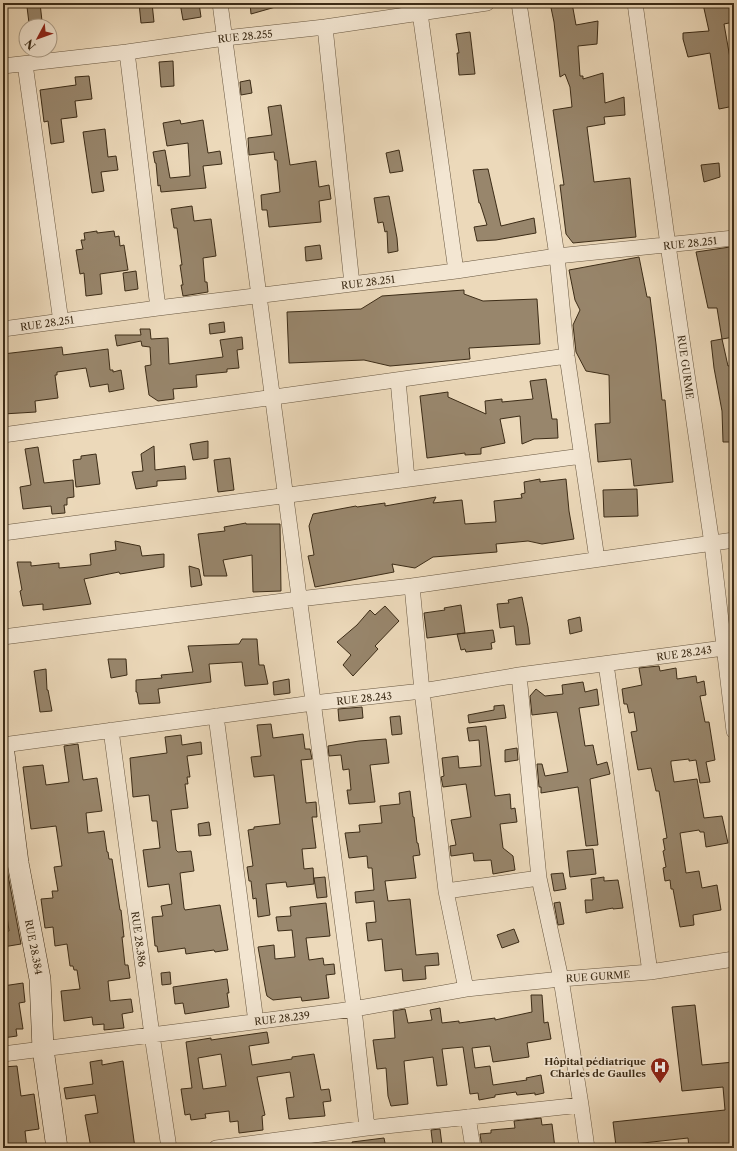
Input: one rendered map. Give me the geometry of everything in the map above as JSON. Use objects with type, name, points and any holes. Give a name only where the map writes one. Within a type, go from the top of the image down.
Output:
[{"type":"street","points":[[220,3],[354,1009],[366,1128]]},
{"type":"street","name":"RUE 28.255","points":[[3,66],[325,27],[487,3]]},
{"type":"street","points":[[519,3],[557,256],[567,356],[597,559]]},
{"type":"street","name":"RUE GURME","points":[[636,3],[668,245],[712,544],[734,730]]},
{"type":"street","points":[[420,13],[456,271]]},
{"type":"street","points":[[325,27],[352,284]]},
{"type":"street","points":[[127,52],[158,308]]},
{"type":"street","points":[[25,64],[61,322]]},
{"type":"street","name":"RUE 28.251","points":[[3,330],[158,308],[456,271],[557,256],[734,238]]},
{"type":"street","points":[[3,435],[567,356]]},
{"type":"street","points":[[398,380],[407,479]]},
{"type":"street","points":[[3,533],[582,456]]},
{"type":"street","points":[[3,637],[412,586],[734,540]]},
{"type":"street","points":[[412,586],[422,691],[446,891],[466,989]]},
{"type":"street","name":"RUE 28.243","points":[[3,746],[313,703],[422,691],[519,675],[724,648]]},
{"type":"street","points":[[606,664],[650,972]]},
{"type":"street","points":[[519,675],[539,878],[560,979]]},
{"type":"street","points":[[216,716],[256,1022]]},
{"type":"street","name":"RUE 28.386","points":[[112,730],[152,1035],[169,1148]]},
{"type":"street","name":"RUE 28.384","points":[[3,746],[18,862],[40,979],[43,1049],[57,1148]]},
{"type":"street","points":[[446,891],[539,878]]},
{"type":"street","name":"RUE GURME","points":[[587,1148],[560,979],[650,972],[734,959]]},
{"type":"street","name":"RUE 28.239","points":[[3,1054],[354,1009],[466,989],[560,979]]},
{"type":"street","points":[[216,1148],[366,1128],[581,1105]]},
{"type":"street","points":[[468,1117],[473,1148]]},
{"type":"building","points":[[28,3],[40,3],[42,18],[28,18]]},
{"type":"building","points":[[139,3],[152,3],[154,22],[141,23]]},
{"type":"building","points":[[180,3],[199,3],[201,17],[183,20]]},
{"type":"building","points":[[250,3],[279,3],[279,6],[251,14]]},
{"type":"building","points":[[550,3],[572,3],[576,25],[598,21],[597,44],[578,46],[580,76],[583,76],[583,79],[603,73],[605,103],[624,97],[625,115],[604,117],[605,124],[587,127],[594,182],[630,178],[636,237],[573,243],[566,234],[560,185],[564,185],[553,110],[572,107],[570,87],[565,74],[560,77],[554,22]]},
{"type":"building","points":[[733,3],[734,10],[734,22],[724,24],[730,58],[734,57],[734,106],[719,109],[710,53],[688,57],[683,39],[683,33],[709,31],[703,4]]},
{"type":"building","points":[[470,32],[475,74],[459,75],[457,53],[459,53],[456,34]]},
{"type":"building","points":[[173,61],[174,86],[161,87],[159,62]]},
{"type":"building","points":[[89,76],[92,99],[75,101],[77,117],[61,119],[64,142],[51,144],[48,121],[44,122],[40,90],[76,85],[75,77]]},
{"type":"building","points":[[250,80],[252,93],[241,95],[240,82]]},
{"type":"building","points":[[281,105],[290,165],[316,161],[319,187],[329,185],[331,199],[319,201],[321,222],[269,227],[267,210],[262,210],[261,195],[280,192],[277,160],[275,160],[274,152],[249,155],[248,138],[272,135],[268,107]]},
{"type":"building","points":[[180,120],[181,124],[203,120],[208,153],[220,151],[222,164],[203,166],[206,188],[161,192],[160,185],[158,186],[156,163],[153,152],[165,150],[170,178],[190,176],[188,143],[167,146],[163,123]]},
{"type":"building","points":[[105,129],[108,157],[116,156],[118,170],[101,172],[104,191],[92,193],[83,132]]},
{"type":"building","points":[[399,150],[403,171],[390,173],[386,153]]},
{"type":"building","points":[[719,163],[720,177],[704,182],[701,165]]},
{"type":"building","points":[[488,169],[501,226],[534,218],[536,233],[496,240],[477,241],[474,227],[487,225],[479,203],[473,170]]},
{"type":"building","points":[[389,196],[398,251],[388,253],[387,231],[385,232],[383,222],[378,223],[374,198]]},
{"type":"building","points":[[192,206],[194,221],[211,219],[216,256],[203,258],[205,282],[207,282],[208,292],[183,296],[180,265],[182,265],[177,228],[174,228],[171,209]]},
{"type":"building","points":[[97,231],[97,233],[114,231],[115,237],[119,236],[120,246],[124,245],[128,270],[100,274],[102,294],[86,296],[84,273],[80,274],[76,250],[83,249],[81,240],[85,240],[84,233]]},
{"type":"building","points":[[320,245],[322,259],[306,261],[305,247]]},
{"type":"building","points":[[730,247],[734,282],[734,337],[722,339],[717,308],[708,308],[696,252]]},
{"type":"building","points":[[639,257],[647,297],[650,297],[662,400],[665,400],[673,482],[634,486],[631,459],[598,462],[595,424],[610,423],[609,375],[586,371],[576,352],[573,325],[580,310],[575,300],[569,270]]},
{"type":"building","points":[[136,271],[138,289],[125,291],[123,273]]},
{"type":"building","points":[[464,290],[464,294],[483,301],[537,299],[540,344],[469,348],[470,359],[390,366],[364,360],[289,363],[287,312],[361,309],[382,296]]},
{"type":"building","points":[[224,322],[225,332],[210,334],[209,324]]},
{"type":"building","points":[[140,329],[150,329],[151,339],[168,338],[169,364],[223,357],[220,340],[242,337],[243,349],[237,350],[239,368],[227,369],[227,372],[196,375],[197,387],[173,389],[174,399],[158,401],[149,395],[145,366],[151,365],[150,347],[142,346],[141,341],[117,346],[115,335],[141,335]]},
{"type":"building","points":[[722,339],[728,366],[734,365],[734,442],[723,442],[722,411],[714,368],[711,341]]},
{"type":"building","points":[[62,347],[63,355],[108,349],[110,370],[113,370],[113,372],[121,370],[124,389],[109,392],[108,384],[90,387],[86,368],[57,372],[57,375],[55,375],[58,398],[35,401],[36,412],[3,414],[3,385],[7,385],[3,354]]},
{"type":"building","points":[[546,379],[552,419],[557,419],[558,438],[534,439],[522,444],[520,416],[500,419],[505,443],[481,448],[481,454],[465,455],[465,453],[427,458],[420,396],[448,392],[448,397],[486,414],[485,401],[502,399],[502,402],[533,399],[530,381]]},
{"type":"building","points":[[208,441],[208,458],[193,460],[190,444]]},
{"type":"building","points":[[154,446],[155,470],[185,466],[186,479],[157,481],[157,486],[136,489],[132,472],[143,471],[141,454]]},
{"type":"building","points":[[38,447],[44,483],[73,480],[74,497],[67,498],[67,505],[64,505],[65,513],[52,514],[51,506],[23,509],[20,487],[31,485],[25,449]]},
{"type":"building","points":[[96,454],[100,484],[76,487],[73,460],[81,459],[81,456]]},
{"type":"building","points":[[230,458],[234,490],[218,492],[214,460]]},
{"type":"building","points":[[540,479],[540,482],[566,479],[569,511],[574,539],[542,544],[528,541],[496,544],[497,552],[433,557],[415,568],[392,564],[394,572],[315,587],[308,556],[314,555],[309,526],[313,514],[356,506],[385,503],[385,506],[436,497],[433,503],[462,500],[465,524],[496,522],[494,501],[522,498],[521,494],[525,493],[524,482]]},
{"type":"building","points":[[637,489],[638,516],[604,517],[603,490]]},
{"type":"building","points":[[246,523],[280,524],[281,591],[253,592],[252,555],[223,560],[227,576],[204,576],[198,534],[225,531],[224,527]]},
{"type":"building","points":[[115,541],[140,546],[142,556],[164,554],[164,567],[120,574],[119,572],[84,579],[91,604],[43,610],[43,604],[23,606],[17,562],[31,562],[31,566],[59,563],[59,568],[91,565],[90,554],[116,550]]},
{"type":"building","points":[[189,566],[199,569],[202,585],[191,587]]},
{"type":"building","points":[[522,597],[530,644],[516,645],[514,626],[500,628],[497,604],[509,603],[508,600]]},
{"type":"building","points":[[461,605],[465,633],[427,638],[424,613],[445,610],[444,608]]},
{"type":"building","points":[[385,606],[399,621],[375,646],[378,649],[353,676],[343,665],[351,655],[337,642],[357,625],[370,610],[375,615]]},
{"type":"building","points":[[580,617],[582,631],[570,634],[568,620]]},
{"type":"building","points":[[493,630],[495,642],[491,643],[492,649],[466,652],[465,649],[461,650],[457,634]]},
{"type":"building","points":[[242,639],[257,639],[259,665],[264,665],[268,684],[245,686],[242,662],[209,664],[211,682],[158,689],[160,703],[139,704],[136,692],[136,680],[162,678],[161,675],[193,672],[188,646],[239,644]]},
{"type":"building","points":[[108,659],[126,659],[127,675],[111,678]]},
{"type":"building","points":[[659,666],[660,671],[676,668],[677,679],[696,676],[697,683],[704,681],[706,695],[700,696],[705,722],[709,722],[715,760],[706,762],[710,782],[700,783],[696,760],[689,761],[689,759],[671,761],[671,764],[674,782],[697,779],[704,818],[722,816],[728,843],[706,847],[704,832],[700,832],[699,830],[680,833],[686,873],[699,871],[702,888],[717,885],[721,910],[693,915],[694,925],[680,927],[673,889],[671,889],[670,880],[665,881],[663,868],[666,867],[663,851],[665,850],[663,839],[667,838],[659,791],[656,791],[651,768],[638,770],[631,732],[637,731],[634,712],[629,713],[627,704],[624,704],[622,689],[642,685],[639,668]]},
{"type":"building","points":[[46,669],[47,690],[52,711],[40,712],[34,671]]},
{"type":"building","points":[[289,679],[290,693],[274,695],[273,682]]},
{"type":"building","points":[[583,682],[585,692],[597,689],[599,705],[579,708],[585,746],[593,745],[597,765],[607,762],[610,774],[590,779],[598,845],[586,846],[578,787],[541,793],[537,764],[542,764],[545,776],[568,772],[557,712],[532,715],[530,696],[536,689],[545,696],[563,694],[562,685]]},
{"type":"building","points":[[504,705],[506,718],[469,723],[468,715],[494,710],[494,706]]},
{"type":"building","points":[[362,707],[363,718],[339,721],[338,709]]},
{"type":"building","points":[[400,716],[402,734],[392,735],[390,717]]},
{"type":"building","points":[[271,724],[273,738],[303,734],[305,749],[310,749],[312,759],[301,760],[306,803],[316,802],[317,817],[312,817],[316,848],[302,849],[304,869],[313,868],[314,884],[287,887],[286,882],[266,884],[270,915],[258,917],[256,898],[253,899],[251,881],[249,881],[247,867],[253,866],[248,830],[254,829],[254,827],[280,824],[274,775],[254,777],[251,757],[261,756],[257,725]]},
{"type":"building","points":[[486,726],[495,796],[510,794],[511,809],[515,808],[517,822],[500,824],[503,848],[513,856],[515,870],[493,874],[491,860],[474,861],[473,853],[451,856],[450,846],[456,845],[451,820],[471,817],[466,784],[443,787],[441,777],[444,776],[442,758],[458,756],[459,768],[481,766],[479,740],[469,741],[467,728]]},
{"type":"building","points":[[181,735],[182,745],[201,742],[202,754],[187,756],[190,777],[187,777],[188,784],[185,784],[188,808],[171,810],[176,850],[178,852],[191,851],[194,871],[180,873],[184,908],[185,910],[220,905],[228,950],[215,952],[214,950],[186,954],[185,948],[158,952],[157,946],[155,946],[152,917],[163,916],[161,906],[172,904],[169,884],[148,887],[143,850],[160,848],[157,821],[152,821],[149,795],[133,797],[130,758],[167,753],[165,737]]},
{"type":"building","points":[[386,739],[389,763],[370,765],[375,802],[349,804],[347,790],[351,790],[349,769],[343,770],[341,755],[329,756],[328,746],[359,741]]},
{"type":"building","points":[[78,744],[83,780],[97,778],[102,811],[86,813],[88,833],[104,831],[109,859],[112,859],[121,910],[125,965],[128,965],[130,978],[108,981],[110,1001],[131,999],[133,1012],[122,1014],[124,1028],[104,1030],[104,1024],[93,1025],[92,1017],[64,1021],[61,991],[80,989],[77,970],[74,970],[73,966],[70,966],[67,944],[55,946],[53,927],[45,928],[41,899],[53,898],[52,891],[58,891],[54,867],[62,866],[56,826],[31,829],[23,767],[43,765],[46,785],[69,782],[64,746]]},
{"type":"building","points":[[517,748],[518,760],[505,762],[505,750]]},
{"type":"building","points":[[410,791],[420,855],[413,856],[416,878],[385,881],[388,901],[410,899],[416,955],[438,953],[439,965],[425,966],[426,979],[403,981],[402,969],[385,971],[382,939],[368,941],[366,923],[376,922],[374,901],[356,903],[355,892],[374,890],[372,868],[368,868],[367,856],[349,858],[345,833],[360,832],[359,825],[382,823],[380,806],[400,804],[399,793]]},
{"type":"building","points":[[209,822],[211,835],[199,836],[198,824]]},
{"type":"building","points":[[593,849],[596,874],[570,877],[567,851]]},
{"type":"building","points":[[3,859],[5,859],[21,944],[3,947],[3,932],[9,931],[3,883]]},
{"type":"building","points":[[563,873],[566,889],[554,891],[551,874]]},
{"type":"building","points":[[325,877],[327,897],[317,898],[314,878]]},
{"type":"building","points":[[604,877],[604,881],[618,880],[623,908],[613,908],[586,913],[585,900],[593,900],[591,879]]},
{"type":"building","points":[[560,902],[564,924],[558,925],[554,903]]},
{"type":"building","points":[[326,903],[330,936],[306,938],[309,960],[323,958],[324,965],[334,964],[335,974],[326,975],[329,998],[302,1001],[301,997],[273,1000],[267,996],[258,947],[274,945],[275,959],[295,957],[292,930],[278,931],[276,917],[291,916],[290,907]]},
{"type":"building","points":[[514,929],[519,942],[502,948],[497,935]]},
{"type":"building","points":[[170,972],[171,984],[162,985],[161,973]]},
{"type":"building","points":[[227,979],[229,1007],[185,1014],[183,1003],[175,1004],[173,987]]},
{"type":"building","points":[[23,983],[25,1002],[19,1003],[23,1029],[16,1029],[17,1036],[3,1038],[3,986]]},
{"type":"building","points":[[531,995],[542,995],[544,1023],[548,1022],[551,1039],[527,1043],[529,1057],[493,1062],[490,1046],[472,1048],[475,1068],[490,1066],[493,1085],[527,1080],[526,1078],[541,1075],[544,1093],[535,1095],[535,1093],[517,1095],[516,1092],[495,1095],[495,1097],[479,1100],[478,1093],[470,1094],[463,1047],[442,1049],[447,1085],[437,1086],[433,1057],[404,1061],[408,1104],[391,1106],[388,1096],[386,1068],[377,1069],[373,1040],[395,1038],[393,1011],[405,1009],[408,1023],[432,1020],[430,1010],[440,1008],[442,1023],[459,1021],[459,1023],[495,1018],[495,1020],[532,1012]]},
{"type":"building","points":[[695,1005],[702,1065],[734,1062],[734,1148],[689,1148],[688,1138],[616,1146],[613,1122],[725,1110],[723,1087],[682,1091],[672,1007]]},
{"type":"building","points":[[267,1032],[269,1043],[249,1046],[252,1065],[314,1054],[321,1090],[329,1089],[331,1101],[323,1102],[325,1116],[289,1119],[286,1098],[294,1097],[290,1072],[257,1077],[265,1115],[262,1116],[263,1130],[239,1133],[238,1121],[230,1122],[229,1111],[205,1114],[206,1118],[191,1120],[190,1114],[185,1115],[181,1089],[192,1088],[186,1042],[211,1038],[211,1040]],"holes":[[[221,1054],[226,1086],[203,1089],[198,1058]]]},
{"type":"building","points":[[102,1060],[102,1065],[123,1061],[135,1148],[91,1148],[85,1115],[98,1113],[95,1095],[66,1099],[64,1088],[93,1084],[90,1062]]},
{"type":"building","points":[[17,1066],[21,1096],[34,1094],[39,1129],[25,1131],[27,1148],[3,1148],[3,1067]]},
{"type":"building","points":[[541,1118],[542,1125],[552,1124],[555,1148],[482,1148],[480,1134],[491,1133],[491,1130],[515,1128],[514,1121]]},
{"type":"building","points":[[440,1129],[442,1145],[433,1147],[431,1130]]},
{"type":"building","points":[[384,1138],[386,1148],[353,1148],[352,1142]]},
{"type":"place","name":"Hôpital pédiatrique Charles de Gaulles","points":[[660,1084]]}]
